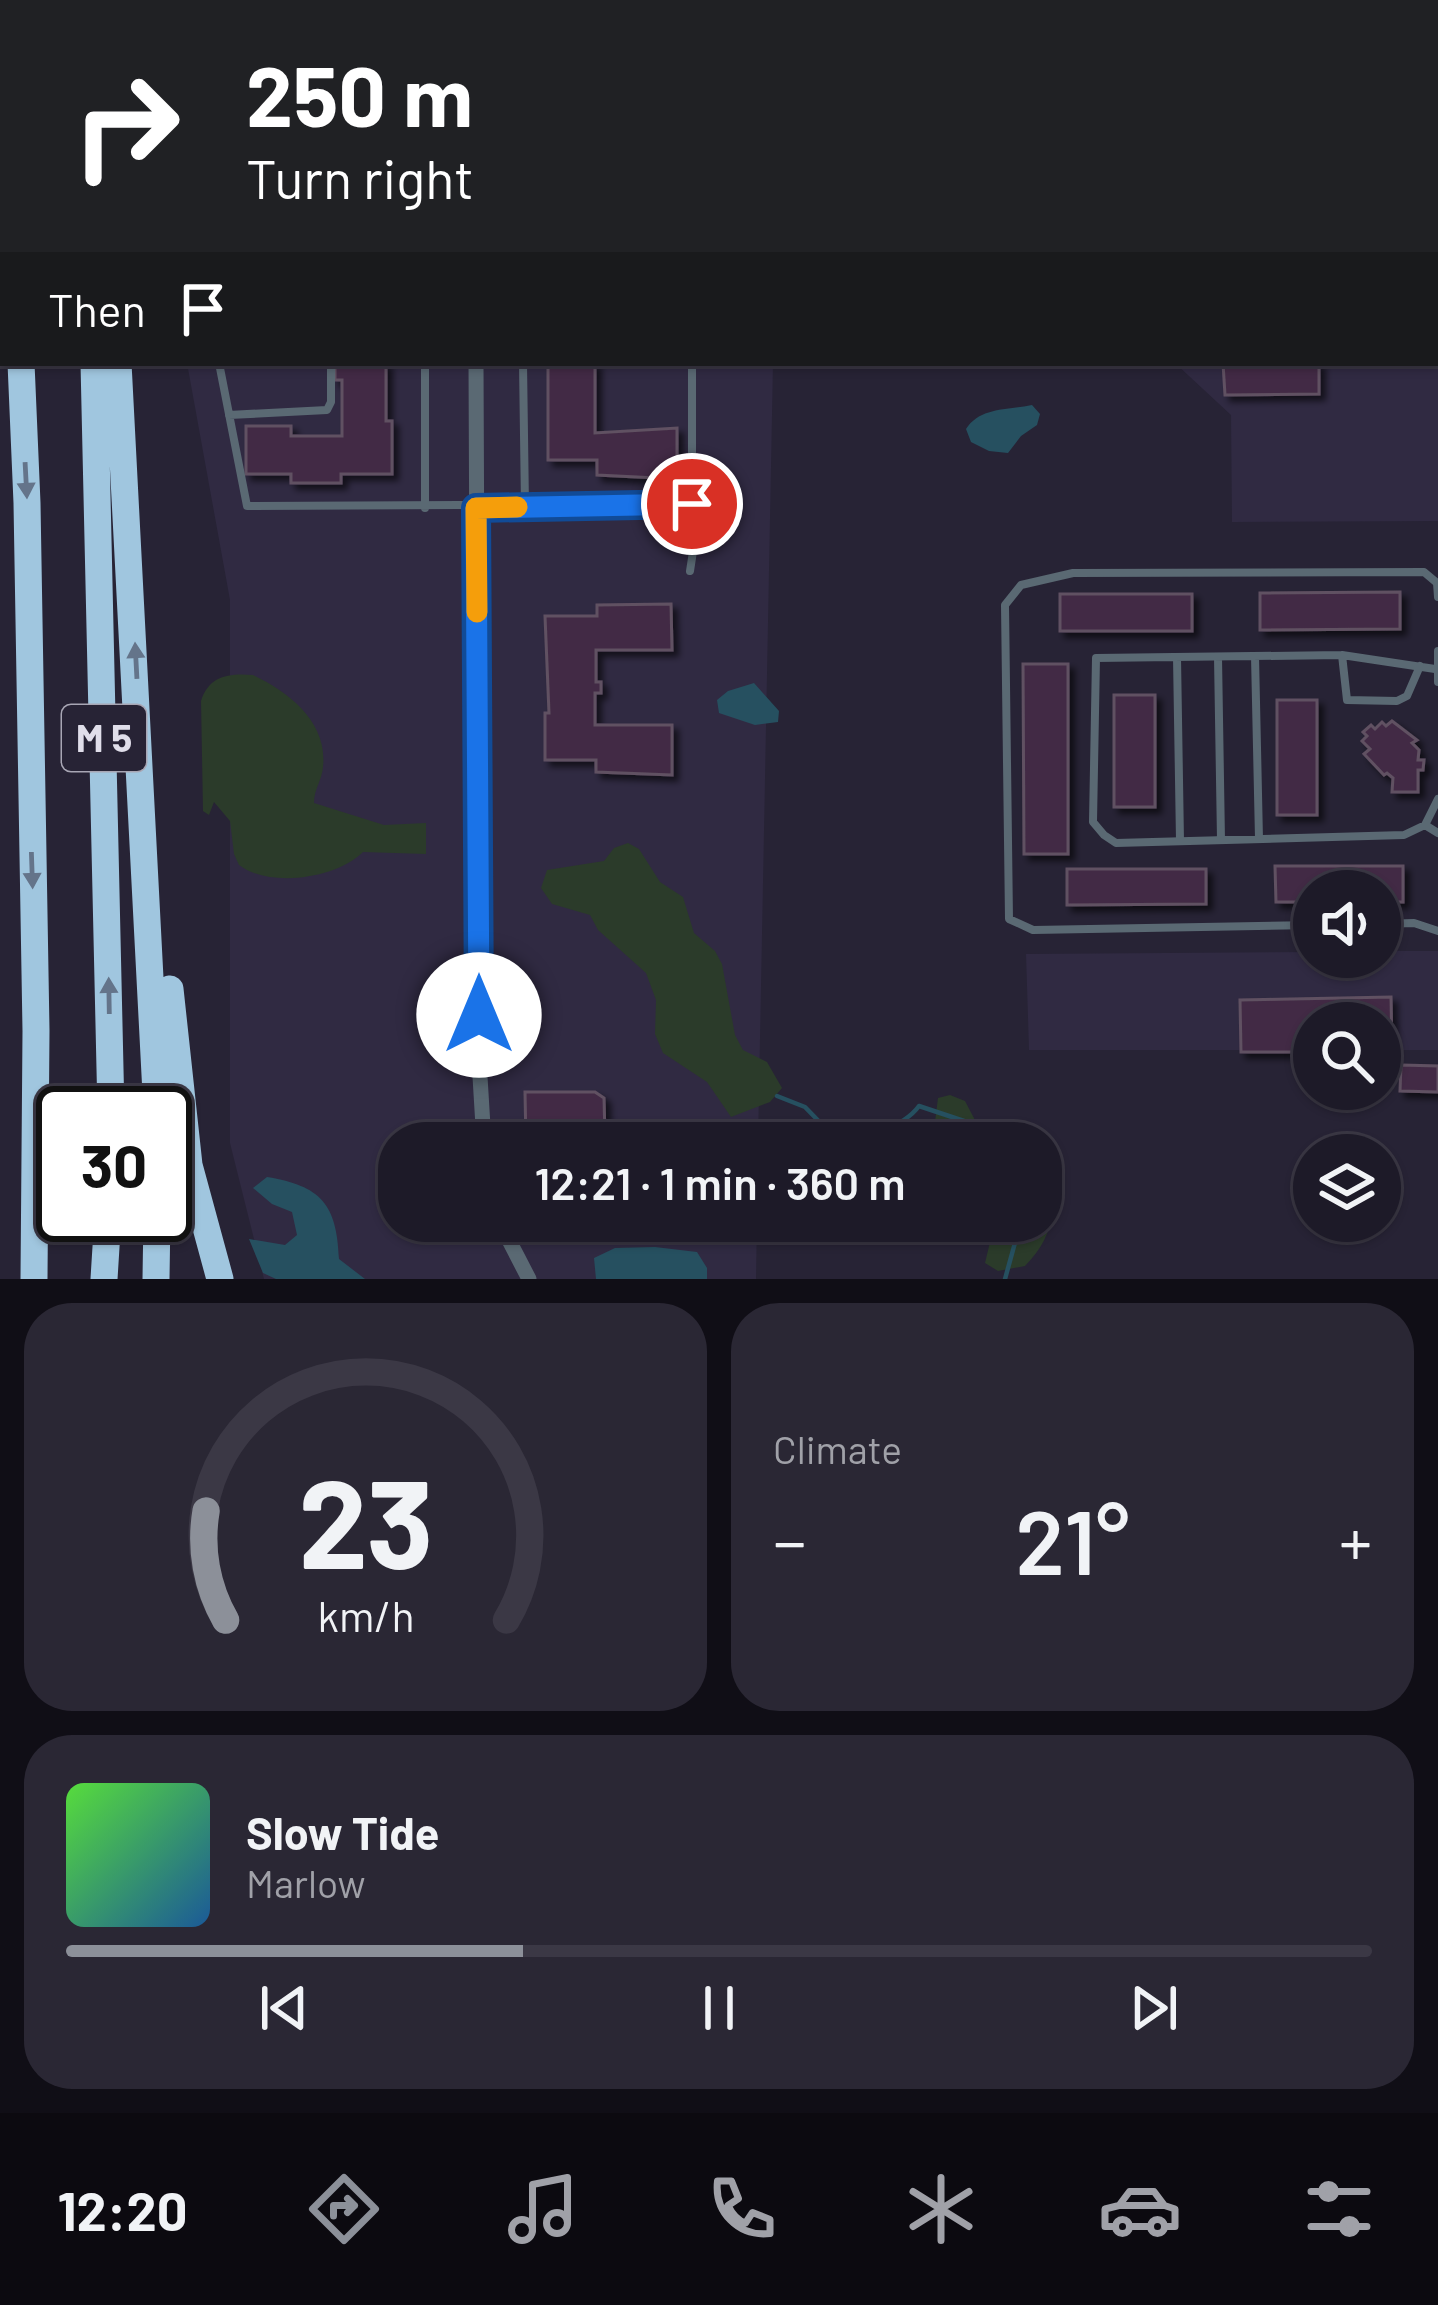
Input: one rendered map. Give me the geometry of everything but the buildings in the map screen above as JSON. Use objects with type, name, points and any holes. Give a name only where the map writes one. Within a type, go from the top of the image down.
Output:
[{"type":"highway","name":"M 5","points":[[21,366],[36,1031],[34,1279]]},
{"type":"highway","name":"M 5","points":[[94,366],[110,1086]]},
{"type":"highway","points":[[118,366],[156,1086]]},
{"type":"highway","points":[[141,763],[158,868],[189,1165],[220,1279]]},
{"type":"highway","points":[[104,1279],[106,1242]]},
{"type":"highway","points":[[156,1279],[157,1242]]},
{"type":"street","points":[[476,366],[483,1122]]},
{"type":"street","points":[[510,1242],[529,1279]]},
{"type":"lane","points":[[220,366],[248,506],[692,504]]},
{"type":"lane","points":[[229,415],[327,410],[331,366]]},
{"type":"lane","points":[[425,366],[425,508]]},
{"type":"lane","points":[[523,366],[525,507]]},
{"type":"lane","points":[[690,572],[696,532],[692,366]]},
{"type":"lane","points":[[1293,925],[1033,929],[1009,919],[1006,605],[1021,585],[1072,573],[1424,572],[1437,583],[1438,596]]},
{"type":"lane","points":[[1438,652],[1438,682]]},
{"type":"lane","points":[[1435,669],[1342,655],[1096,658],[1093,822],[1116,842],[1403,835],[1425,825],[1438,799]]},
{"type":"lane","points":[[1342,655],[1347,700],[1407,696],[1420,666]]},
{"type":"lane","points":[[1255,656],[1259,839]]},
{"type":"lane","points":[[1178,657],[1180,841]]},
{"type":"lane","points":[[1218,657],[1221,840]]},
{"type":"lane","points":[[1425,825],[1438,833]]},
{"type":"lane","points":[[1401,923],[1438,932]]},
{"type":"shaded area","points":[[188,366],[773,366],[758,1122],[378,1122],[378,1242],[757,1242],[756,1279],[264,1279],[230,1143],[230,600]]},
{"type":"shaded area","points":[[1178,366],[1438,366],[1438,521],[1232,522],[1231,415]]},
{"type":"shaded area","points":[[1401,951],[1438,951],[1438,1050],[1401,1050],[1401,1002],[1293,1002],[1293,1050],[1029,1050],[1026,954],[1293,952],[1293,978],[1401,978]]},
{"type":"green space","points":[[253,675],[280,690],[313,723],[323,751],[314,803],[384,825],[426,823],[426,854],[363,852],[336,869],[302,877],[267,876],[239,865],[230,821],[214,802],[209,815],[203,811],[201,701],[209,686],[221,678]]},
{"type":"green space","points":[[628,843],[639,849],[660,882],[683,897],[694,933],[715,951],[722,964],[735,1035],[743,1050],[767,1062],[782,1088],[770,1102],[731,1117],[707,1082],[663,1053],[655,1034],[656,1000],[646,973],[598,930],[590,915],[552,904],[541,888],[547,870],[604,861],[614,848]]},
{"type":"green space","points":[[950,1095],[965,1101],[976,1122],[935,1122],[938,1098]]},
{"type":"green space","points":[[990,1242],[1043,1242],[1025,1266],[998,1271],[985,1263]]},
{"type":"water","points":[[1032,405],[1040,414],[1037,425],[1008,453],[971,442],[966,429],[979,417]]},
{"type":"water","points":[[754,683],[779,711],[778,722],[755,725],[719,713],[717,700]]},
{"type":"water","points":[[267,1177],[301,1186],[322,1201],[334,1224],[339,1259],[365,1279],[276,1279],[263,1273],[249,1239],[285,1245],[297,1235],[292,1212],[272,1204],[253,1188]]},
{"type":"water","points":[[615,1248],[697,1252],[707,1268],[707,1279],[596,1279],[594,1258]]},
{"type":"waterway","points":[[777,1096],[805,1107],[820,1122]]},
{"type":"waterway","points":[[901,1122],[919,1106],[965,1122]]},
{"type":"waterway","points":[[1005,1279],[1015,1242]]},
{"type":"slow traffic","points":[[477,612],[476,508],[517,507]]},
{"type":"route","points":[[479,1015],[476,508],[692,504]]}]
